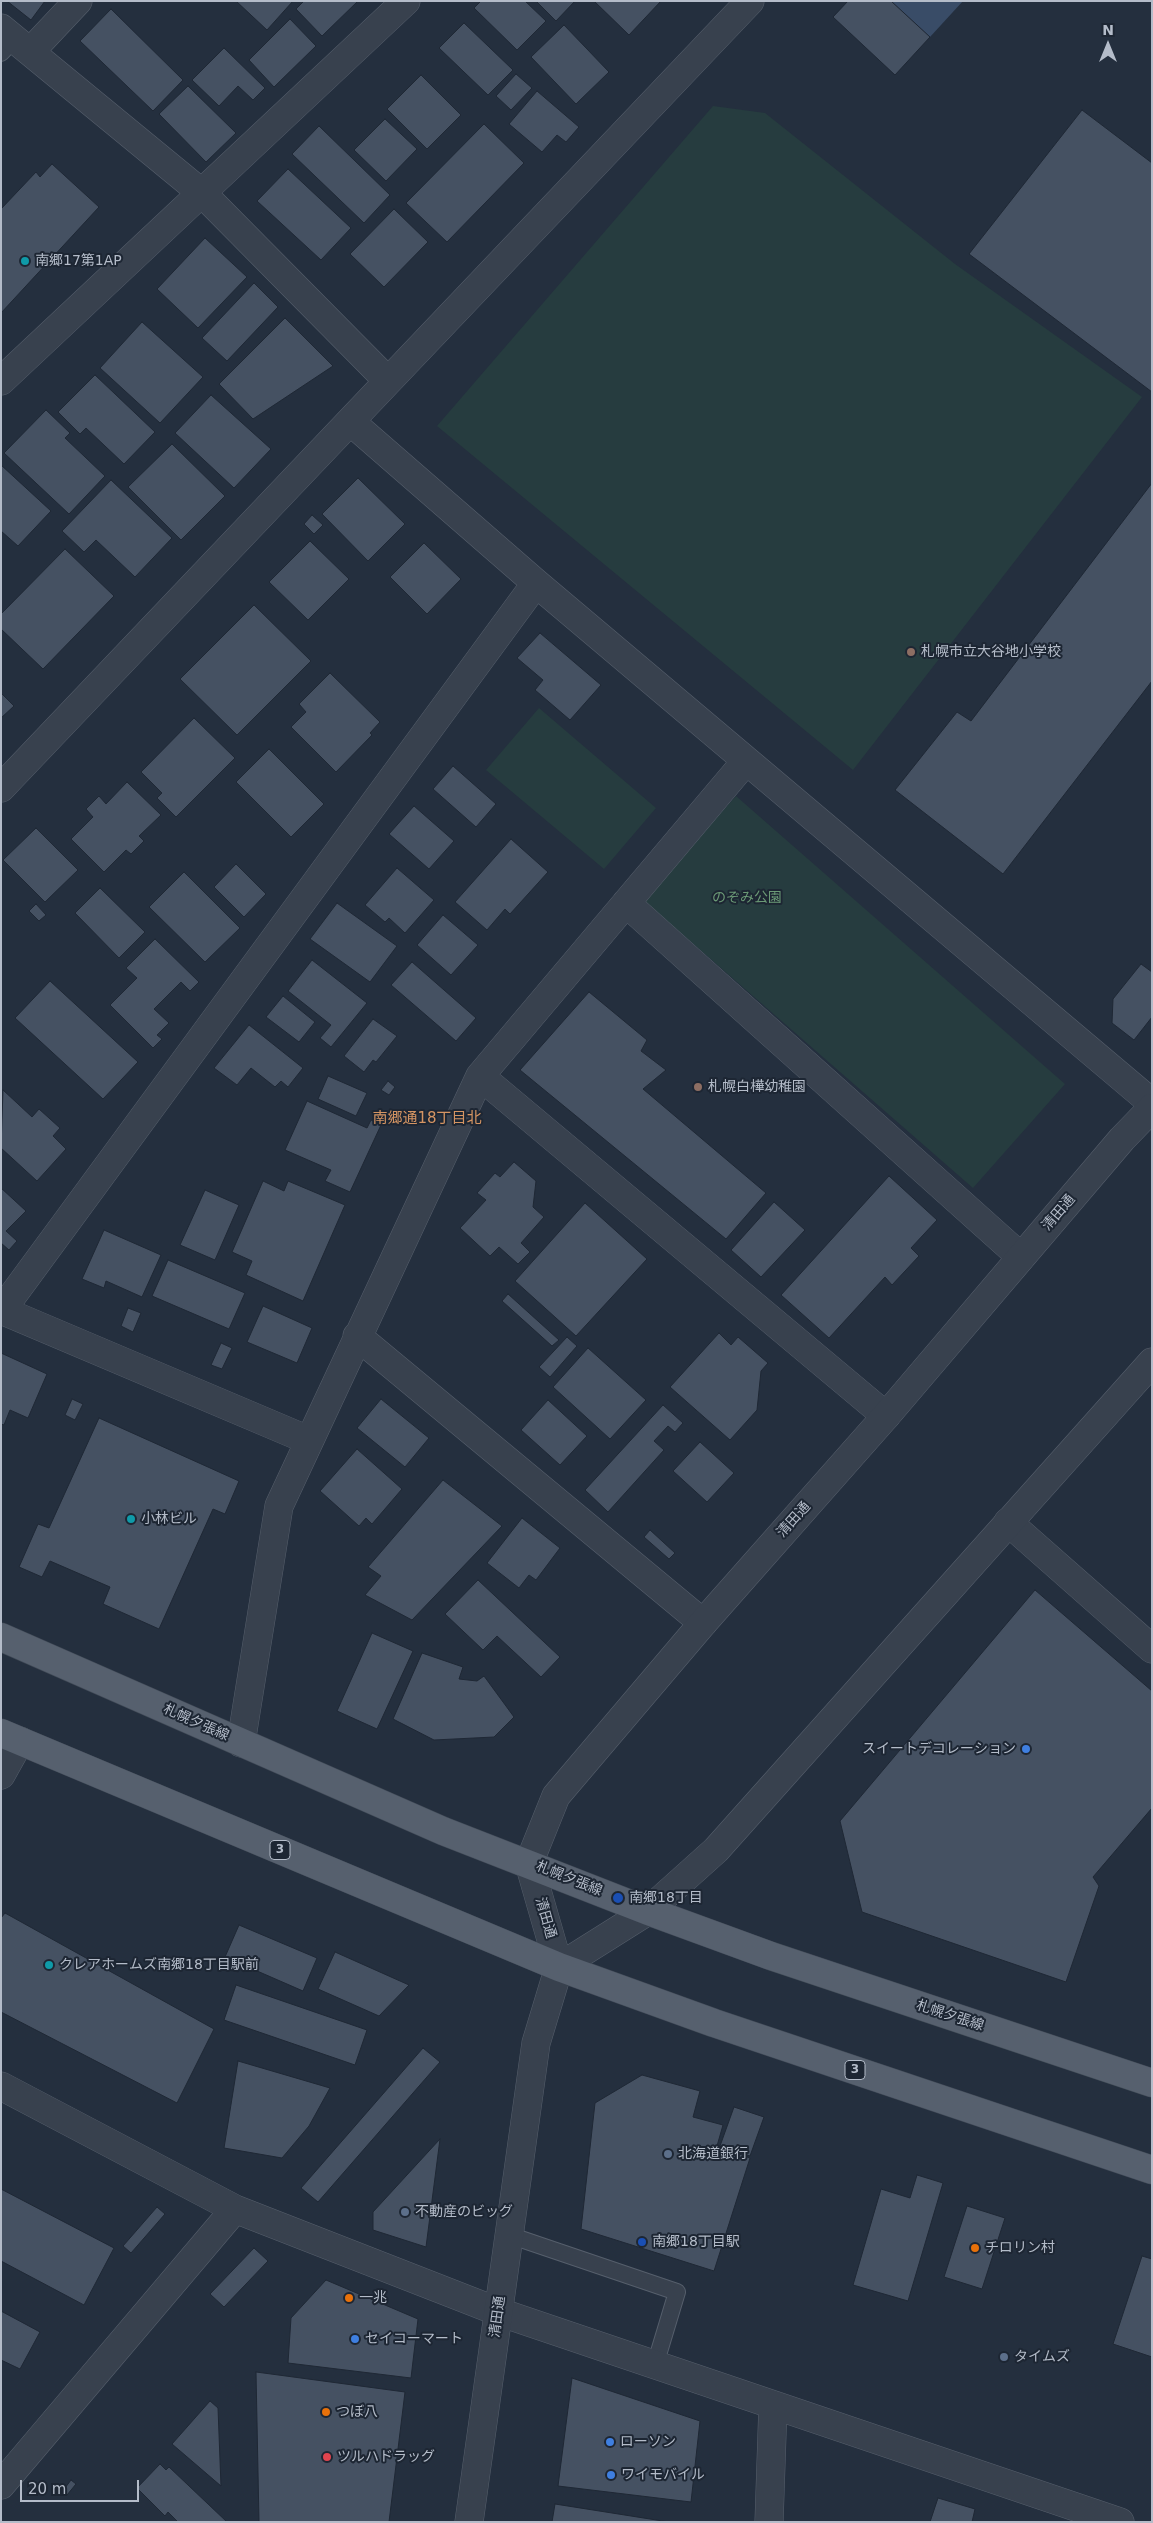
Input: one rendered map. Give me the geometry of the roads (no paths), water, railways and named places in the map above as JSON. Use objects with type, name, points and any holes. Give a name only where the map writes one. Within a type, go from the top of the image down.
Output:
[{"type":"main road","name":"札幌夕張線","points":[[1,1637],[443,1831],[648,1911],[771,1956],[1152,2083]]},
{"type":"main road","name":"3","points":[[10,1737],[559,1967],[714,2023],[1152,2170]]},
{"type":"street","points":[[78,1],[12,43],[203,194],[388,381]]},
{"type":"street","points":[[1,381],[203,194],[406,1]]},
{"type":"street","points":[[1,788],[750,1]]},
{"type":"street","points":[[351,422],[536,582],[1152,1103]]},
{"type":"street","points":[[308,1440],[2,1310],[536,582]]},
{"type":"street","points":[[241,1743],[279,1506],[308,1440],[480,1076],[746,760]]},
{"type":"street","points":[[626,904],[1021,1257]]},
{"type":"street","points":[[480,1076],[886,1416]]},
{"type":"street","name":"清田通","points":[[469,2522],[536,2043],[559,1967],[529,1863],[556,1796],[703,1624],[886,1416],[1021,1257],[1152,1108]]},
{"type":"street","points":[[357,1336],[703,1624]]},
{"type":"street","points":[[559,1967],[648,1911],[716,1850],[1152,1362]]},
{"type":"street","points":[[1008,1522],[1152,1649]]},
{"type":"street","points":[[1,1776],[10,1737]]},
{"type":"street","points":[[1,2086],[235,2209],[499,2312],[1120,2522]]},
{"type":"street","points":[[1,2485],[235,2209]]},
{"type":"street","points":[[770,2522],[774,2405]]},
{"type":"lane","points":[[509,2235],[677,2292],[654,2365]]},
{"type":"water","points":[[891,1],[963,1],[930,37]]},
{"type":"place","name":"南郷17第1AP","points":[[25,261]]},
{"type":"place","name":"札幌市立大谷地小学校","points":[[911,652]]},
{"type":"place","name":"札幌白樺幼稚園","points":[[698,1087]]},
{"type":"place","name":"小林ビル","points":[[131,1519]]},
{"type":"place","name":"スイートデコレーション","points":[[1026,1749]]},
{"type":"place","name":"南郷18丁目","points":[[618,1898]]},
{"type":"place","name":"クレアホームズ南郷18丁目駅前","points":[[49,1965]]},
{"type":"place","name":"北海道銀行","points":[[668,2154]]},
{"type":"place","name":"不動産のビッグ","points":[[405,2212]]},
{"type":"place","name":"南郷18丁目駅","points":[[642,2242]]},
{"type":"place","name":"チロリン村","points":[[975,2248]]},
{"type":"place","name":"一兆","points":[[349,2298]]},
{"type":"place","name":"セイコーマート","points":[[355,2339]]},
{"type":"place","name":"タイムズ","points":[[1004,2357]]},
{"type":"place","name":"つぼ八","points":[[326,2412]]},
{"type":"place","name":"ローソン","points":[[610,2442]]},
{"type":"place","name":"ツルハドラッグ","points":[[327,2457]]},
{"type":"place","name":"ワイモバイル","points":[[611,2475]]},
{"type":"district","name":"南郷通18丁目北","points":[[427,1119]]},
{"type":"park label","name":"のぞみ公園","points":[[747,898]]}]
